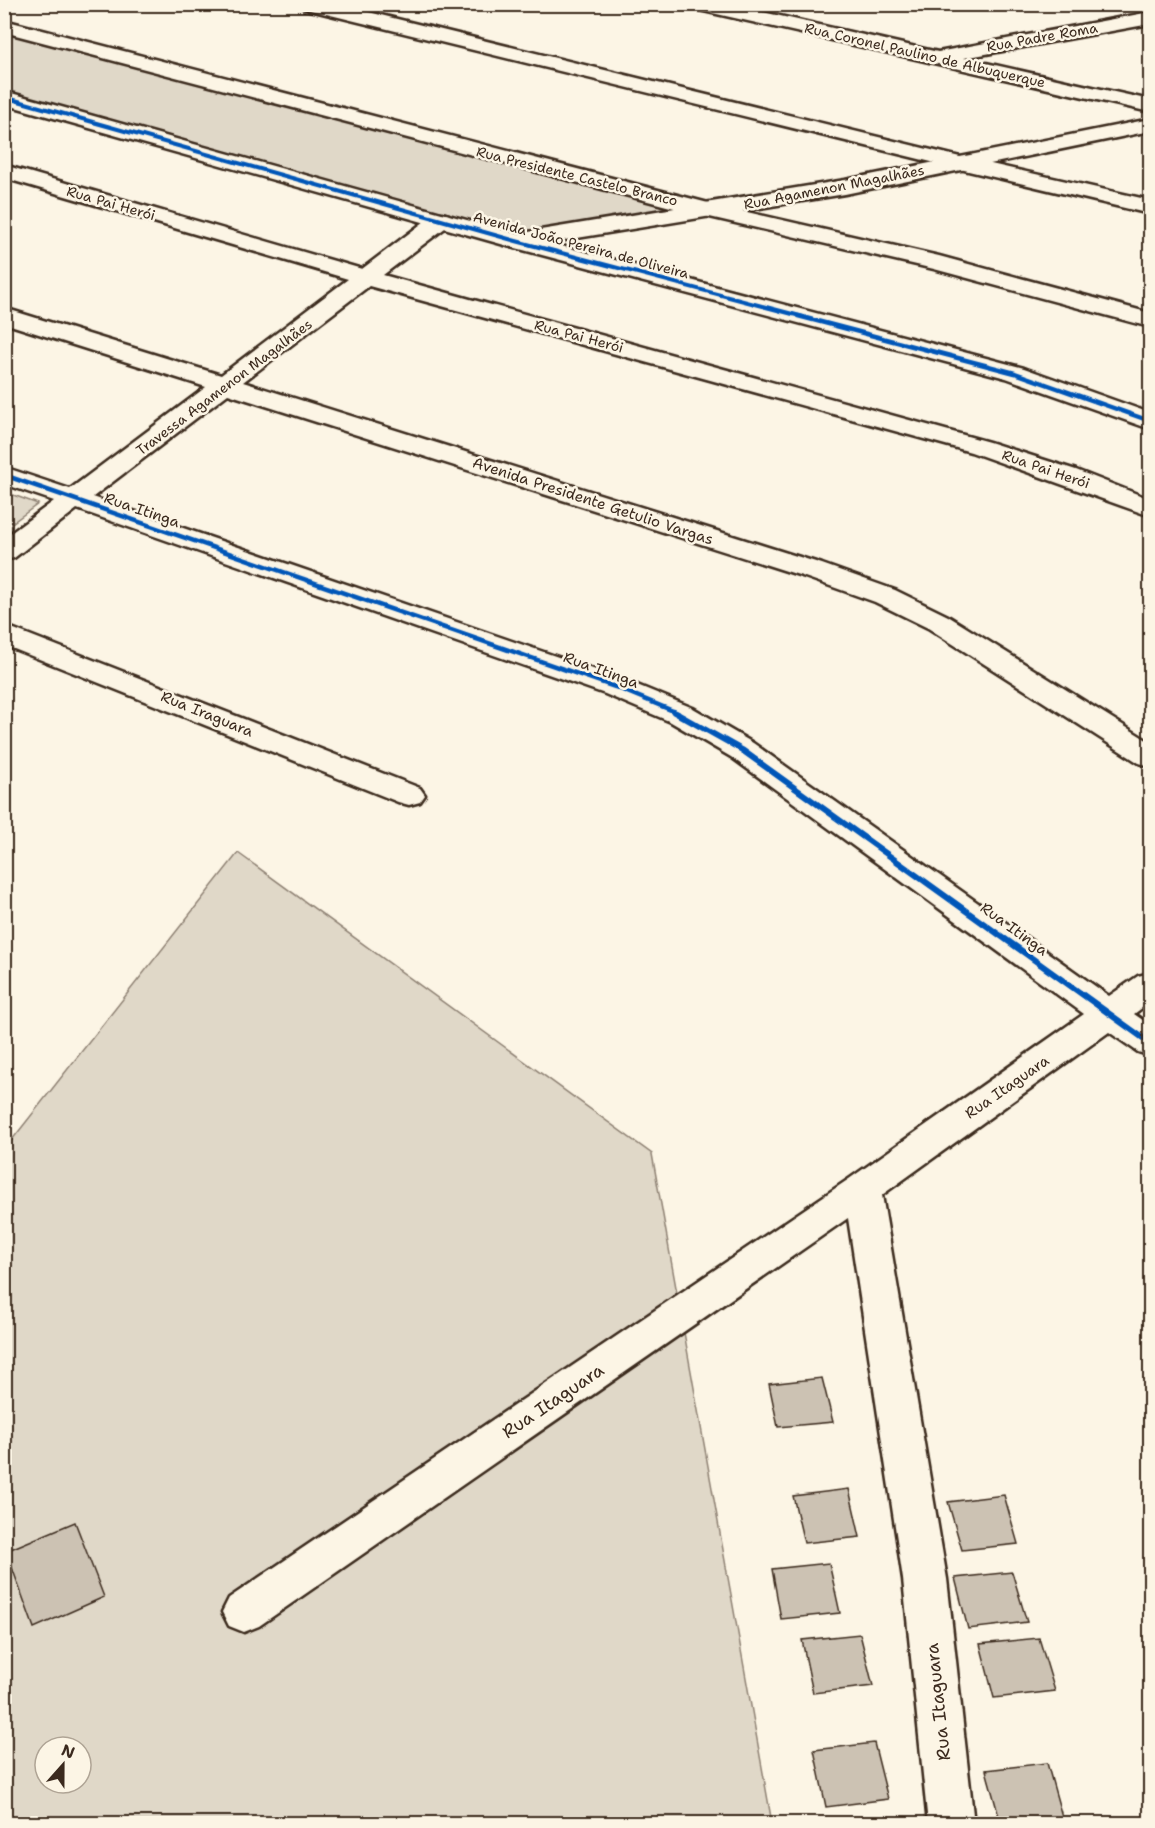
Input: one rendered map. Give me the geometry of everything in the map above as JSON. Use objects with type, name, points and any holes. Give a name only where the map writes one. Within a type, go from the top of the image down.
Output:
[{"type":"street","points":[[310,4],[960,163],[1150,207]]},
{"type":"street","name":"Rua Coronel Paulino de Albuquerque","points":[[701,5],[1150,106]]},
{"type":"street","name":"Rua Padre Roma","points":[[933,57],[1150,18]]},
{"type":"street","name":"Rua Presidente Castelo Branco","points":[[4,26],[709,210],[939,263],[1150,320]]},
{"type":"street","name":"Avenida João Pereira de Oliveira","points":[[4,97],[516,241],[1015,373],[1150,421]]},
{"type":"street","name":"Rua Agamenon Magalhães","points":[[516,241],[845,187],[1150,125]]},
{"type":"street","name":"Rua Pai Herói","points":[[4,171],[368,278],[980,447],[1067,476],[1150,508]]},
{"type":"street","name":"Travessa Agamenon Magalhães","points":[[4,552],[368,278],[441,220]]},
{"type":"street","name":"Avenida Presidente Getulio Vargas","points":[[4,315],[813,570],[885,596],[938,622],[1150,756]]},
{"type":"street","name":"Rua Itinga","points":[[4,474],[615,687],[682,715],[742,750],[818,802],[1150,1043]]},
{"type":"street","name":"Rua Iraguara","points":[[4,634],[409,795]]},
{"type":"street","name":"Rua Itaguara","points":[[244,1612],[862,1189],[1150,985]]},
{"type":"street","name":"Rua Itaguara","points":[[862,1189],[925,1579],[951,1824]]},
{"type":"shaded area","points":[[5,28],[688,208],[516,241],[5,97]]},
{"type":"shaded area","points":[[4,492],[38,504],[5,528]]},
{"type":"shaded area","points":[[238,853],[652,1154],[772,1823],[5,1823],[4,1150]]},
{"type":"building","points":[[822,1378],[833,1422],[778,1427],[769,1384]]},
{"type":"building","points":[[849,1489],[860,1537],[804,1543],[793,1496]]},
{"type":"building","points":[[1004,1495],[1018,1544],[962,1550],[948,1502]]},
{"type":"building","points":[[75,1522],[104,1597],[34,1628],[6,1551]]},
{"type":"building","points":[[829,1563],[840,1613],[781,1619],[772,1569]]},
{"type":"building","points":[[1012,1572],[1027,1622],[968,1629],[955,1578]]},
{"type":"building","points":[[860,1634],[873,1686],[813,1693],[802,1640]]},
{"type":"building","points":[[1039,1638],[1055,1691],[994,1698],[980,1644]]},
{"type":"building","points":[[874,1743],[888,1799],[826,1807],[814,1750]]},
{"type":"building","points":[[1047,1763],[1063,1820],[1032,1824],[1001,1824],[986,1770]]},
{"type":"cycle path","points":[[4,97],[516,241],[1015,373],[1150,421]]},
{"type":"cycle path","points":[[4,475],[615,687],[682,715],[742,750],[1150,1043]]}]
